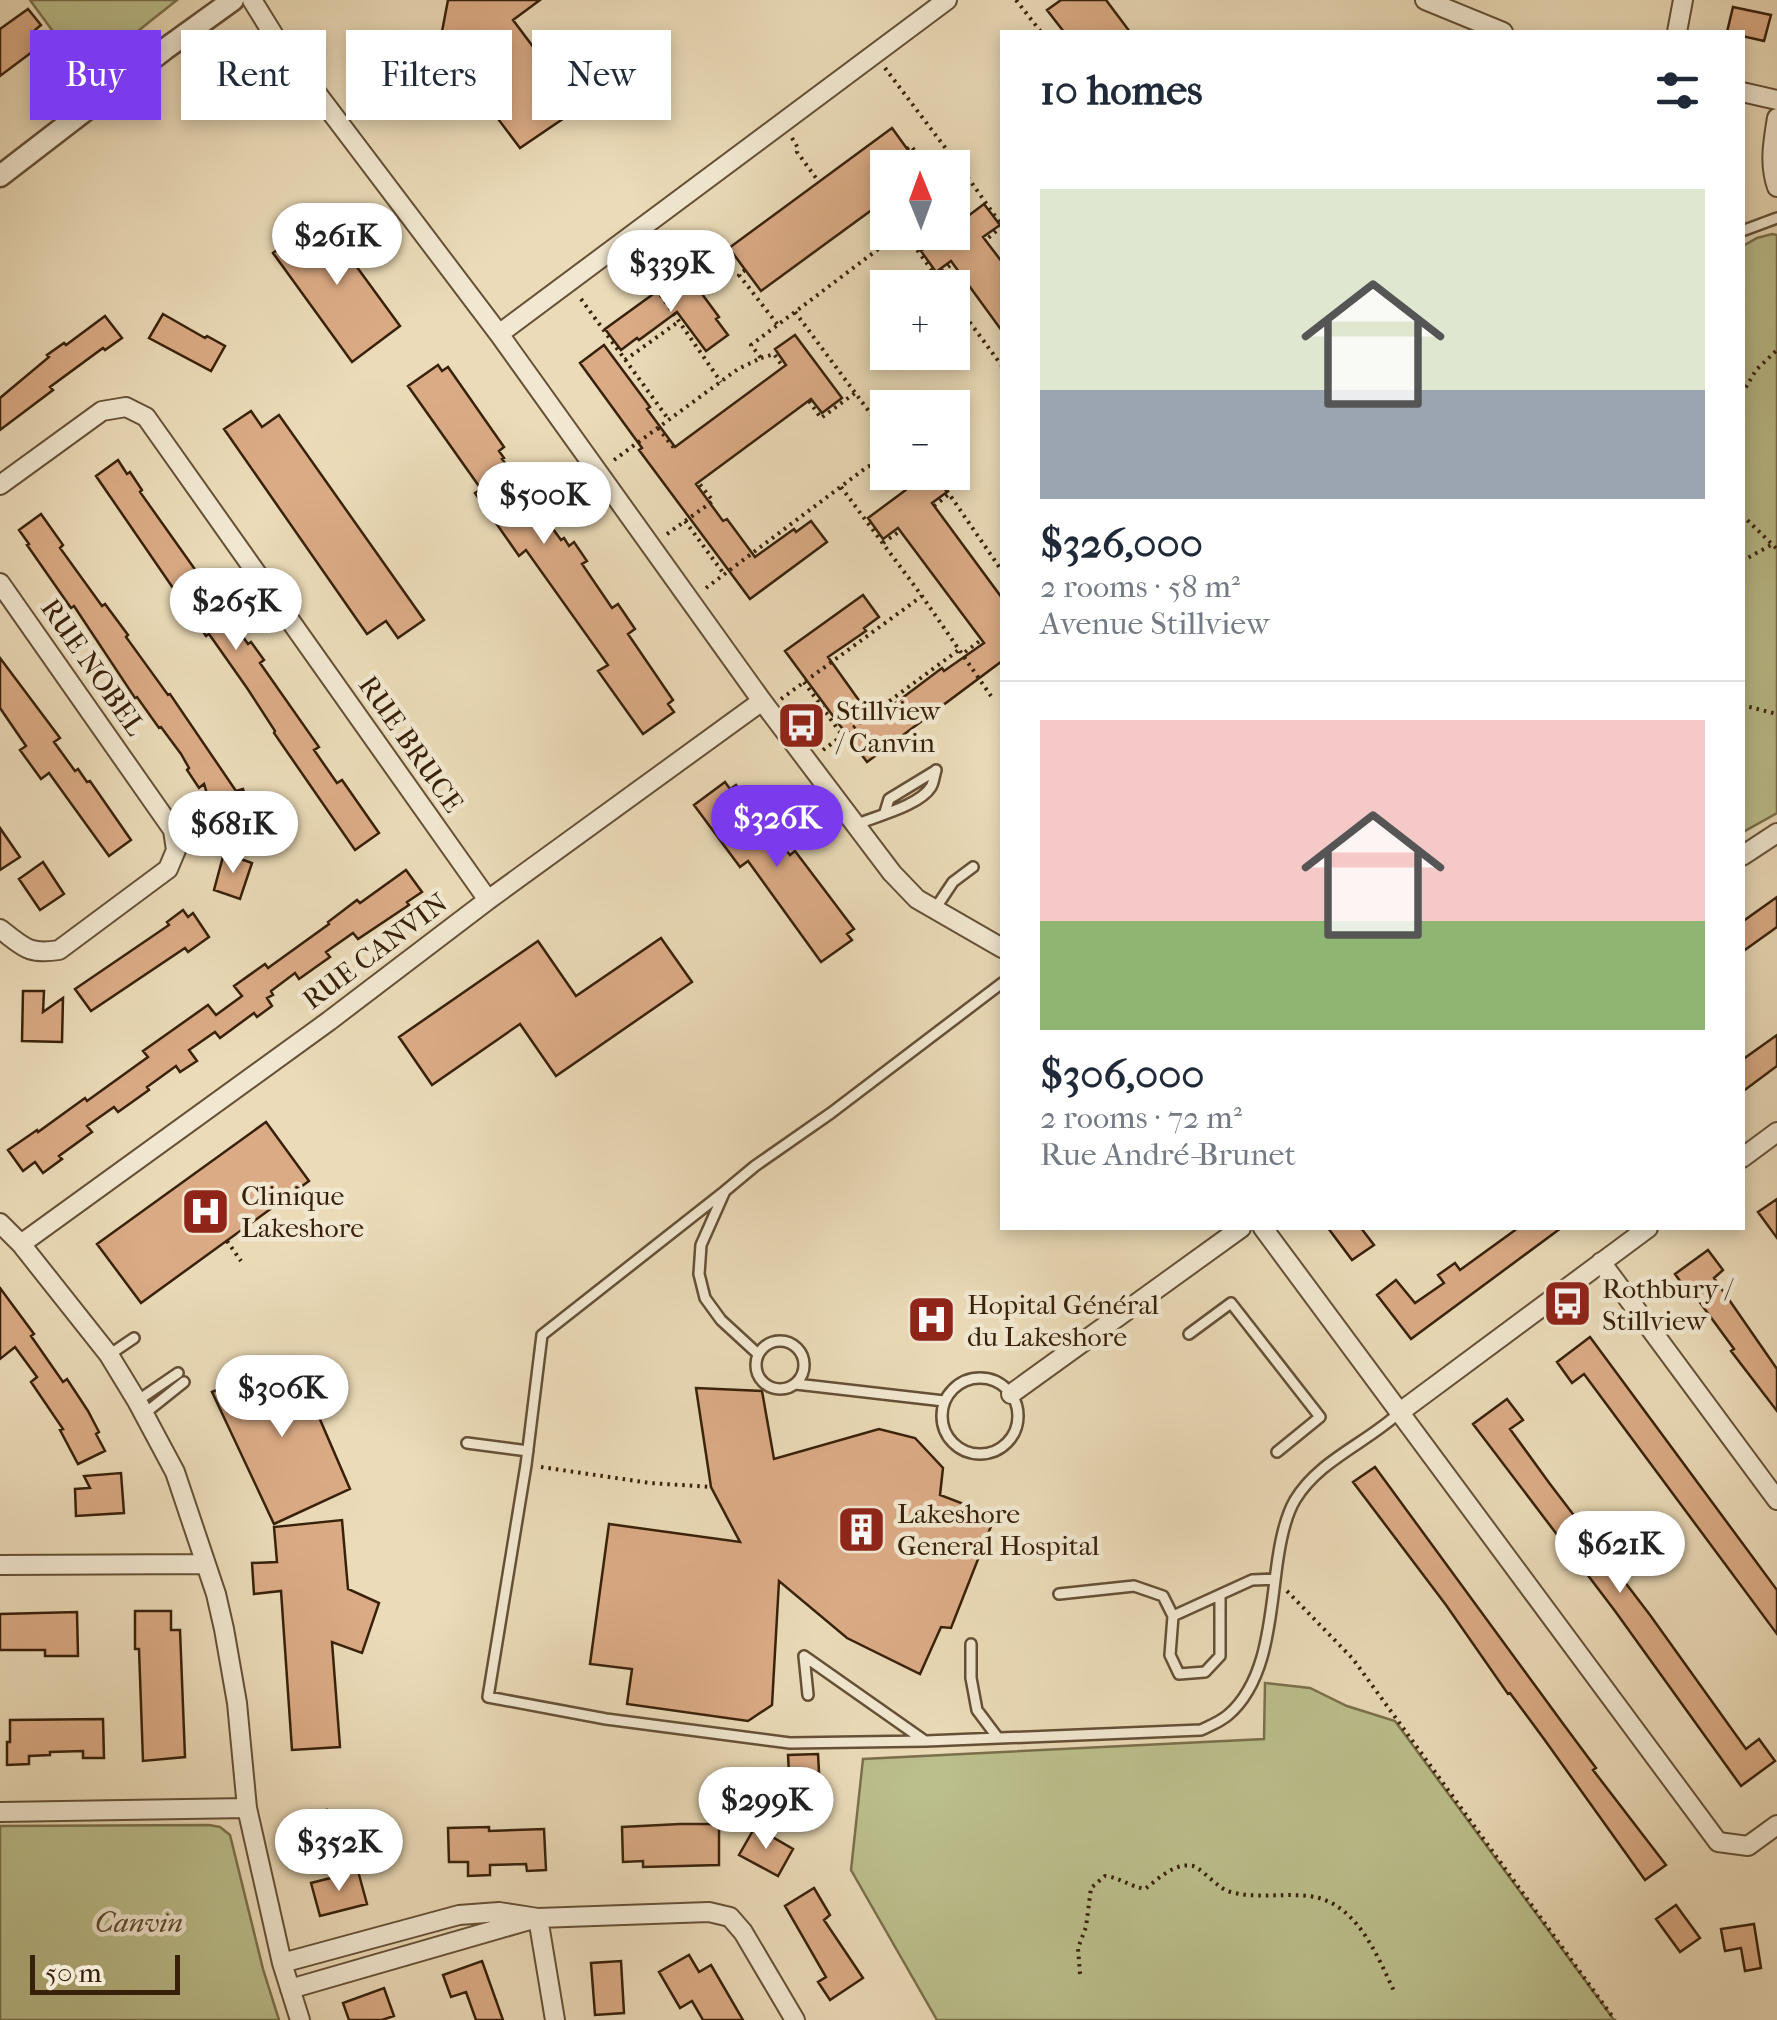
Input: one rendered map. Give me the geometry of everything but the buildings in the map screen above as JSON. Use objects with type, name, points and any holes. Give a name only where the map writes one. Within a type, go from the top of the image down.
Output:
[{"type":"street","points":[[0,176],[233,0]]},
{"type":"street","points":[[252,0],[278,42],[771,700],[892,872],[917,899],[1000,947]]},
{"type":"street","points":[[499,334],[947,0]]},
{"type":"street","points":[[1424,0],[1498,30]]},
{"type":"street","points":[[1677,30],[1684,0]]},
{"type":"street","points":[[1745,93],[1777,100]]},
{"type":"street","points":[[1777,118],[1772,175],[1777,187]]},
{"type":"street","name":"RUE BRUCE","points":[[0,485],[102,410],[126,408],[146,417],[488,900]]},
{"type":"street","name":"RUE NOBEL","points":[[0,582],[173,830],[176,850],[168,869],[59,950],[40,953],[0,930]]},
{"type":"street","name":"RUE CANVIN","points":[[21,1244],[330,1022],[488,900],[771,700]]},
{"type":"street","points":[[1745,854],[1777,832]]},
{"type":"street","points":[[1745,1156],[1777,1132]]},
{"type":"street","points":[[0,1224],[21,1244],[108,1355],[175,1472],[216,1594],[228,1644],[248,1808],[282,1963],[300,2020]]},
{"type":"street","points":[[1010,1394],[1237,1230]]},
{"type":"street","points":[[1264,1230],[1718,1842],[1748,1846],[1777,1825]]},
{"type":"street","points":[[1400,1412],[1645,1230]]},
{"type":"street","points":[[1601,1262],[1777,1500]]},
{"type":"street","points":[[0,1565],[205,1564]]},
{"type":"street","points":[[0,1812],[248,1808]]},
{"type":"street","points":[[282,1963],[458,1915],[499,1912],[538,1918],[709,1912],[730,1918],[743,1932],[795,2020]]},
{"type":"street","points":[[290,1989],[538,1918]]},
{"type":"street","points":[[538,1918],[556,2020]]},
{"type":"lane","points":[[1745,230],[1777,218]]},
{"type":"lane","points":[[856,825],[885,812],[902,810],[930,788],[936,770]]},
{"type":"lane","points":[[935,910],[953,882],[974,867]]},
{"type":"lane","points":[[1000,985],[755,1166],[542,1335],[526,1465],[488,1697],[606,1720],[790,1743],[1201,1730],[1226,1716],[1249,1691],[1264,1647],[1282,1535],[1293,1502],[1310,1478],[1400,1412]]},
{"type":"lane","points":[[725,1191],[701,1245],[699,1274],[706,1298],[721,1320],[758,1354]]},
{"type":"lane","points":[[1189,1334],[1231,1303],[1320,1416],[1276,1452]]},
{"type":"lane","points":[[108,1355],[134,1338]]},
{"type":"lane","points":[[796,1384],[803,1375],[803,1356],[789,1342],[770,1342],[758,1354],[756,1366],[762,1382],[771,1388],[780,1390],[796,1384],[944,1401]]},
{"type":"lane","points":[[141,1407],[181,1377]]},
{"type":"lane","points":[[978,1378],[992,1380],[1010,1394],[1018,1419],[1007,1443],[987,1454],[973,1454],[949,1440],[942,1428],[941,1414],[944,1401],[954,1388],[978,1378]]},
{"type":"lane","points":[[467,1443],[528,1451]]},
{"type":"lane","points":[[1173,1616],[1252,1580],[1275,1578]]},
{"type":"lane","points":[[1059,1594],[1134,1586],[1164,1596],[1173,1616],[1170,1655],[1179,1674],[1204,1672],[1220,1656],[1220,1596]]},
{"type":"lane","points":[[972,1644],[970,1678],[976,1710],[998,1738]]},
{"type":"lane","points":[[808,1695],[804,1656],[926,1741]]},
{"type":"path","points":[[1016,0],[1039,30]]},
{"type":"path","points":[[885,68],[947,150]]},
{"type":"path","points":[[792,138],[798,148],[794,152],[819,182]]},
{"type":"path","points":[[907,149],[912,146],[915,150]]},
{"type":"path","points":[[970,183],[1000,223]]},
{"type":"path","points":[[986,240],[1000,228]]},
{"type":"path","points":[[761,358],[752,345],[879,250]]},
{"type":"path","points":[[635,258],[720,382]]},
{"type":"path","points":[[944,270],[952,264]]},
{"type":"path","points":[[745,270],[739,274],[778,325]]},
{"type":"path","points":[[581,299],[668,420]]},
{"type":"path","points":[[795,312],[870,414]]},
{"type":"path","points":[[625,360],[679,321]]},
{"type":"path","points":[[970,322],[1000,363]]},
{"type":"path","points":[[1745,389],[1756,370],[1777,350]]},
{"type":"path","points":[[610,463],[738,369],[774,354],[783,367]]},
{"type":"path","points":[[808,400],[822,418],[855,394]]},
{"type":"path","points":[[658,428],[674,448]]},
{"type":"path","points":[[702,590],[870,467]]},
{"type":"path","points":[[663,536],[712,501],[698,482]]},
{"type":"path","points":[[841,487],[991,696]]},
{"type":"path","points":[[946,490],[1000,569]]},
{"type":"path","points":[[934,506],[949,494]]},
{"type":"path","points":[[1745,518],[1777,549]]},
{"type":"path","points":[[685,521],[724,574]]},
{"type":"path","points":[[883,543],[900,530]]},
{"type":"path","points":[[1745,558],[1771,544]]},
{"type":"path","points":[[996,563],[1000,560]]},
{"type":"path","points":[[771,700],[804,682],[922,596]]},
{"type":"path","points":[[820,752],[981,640]]},
{"type":"path","points":[[804,682],[842,736]]},
{"type":"path","points":[[1745,706],[1777,714]]},
{"type":"path","points":[[227,1241],[241,1261]]},
{"type":"path","points":[[526,1465],[650,1483],[711,1486]]},
{"type":"path","points":[[1275,1578],[1354,1659],[1615,2020]]},
{"type":"path","points":[[1080,1974],[1078,1948],[1086,1927],[1091,1888],[1105,1876],[1145,1889],[1180,1867],[1195,1866],[1226,1891],[1253,1896],[1312,1896],[1333,1904],[1353,1918],[1394,1990]]},
{"type":"green space","points":[[30,0],[177,0],[139,30],[52,30]]},
{"type":"green space","points":[[1777,235],[1777,813],[1745,831],[1745,245],[1757,238]]},
{"type":"green space","points":[[1265,1683],[1310,1688],[1347,1706],[1395,1721],[1614,2020],[937,2020],[851,1870],[863,1759],[1264,1739]]},
{"type":"green space","name":"Canvin","points":[[209,1825],[230,1835],[279,2020],[0,2020],[0,1826]]},
{"type":"place","name":"Stillview / Canvin","points":[[801,726]]},
{"type":"place","name":"Clinique Lakeshore","points":[[206,1211]]},
{"type":"place","name":"Rothbury / Stillview","points":[[1567,1304]]},
{"type":"place","name":"Hopital Général du Lakeshore","points":[[932,1320]]},
{"type":"place","name":"Lakeshore General Hospital","points":[[862,1529]]}]
